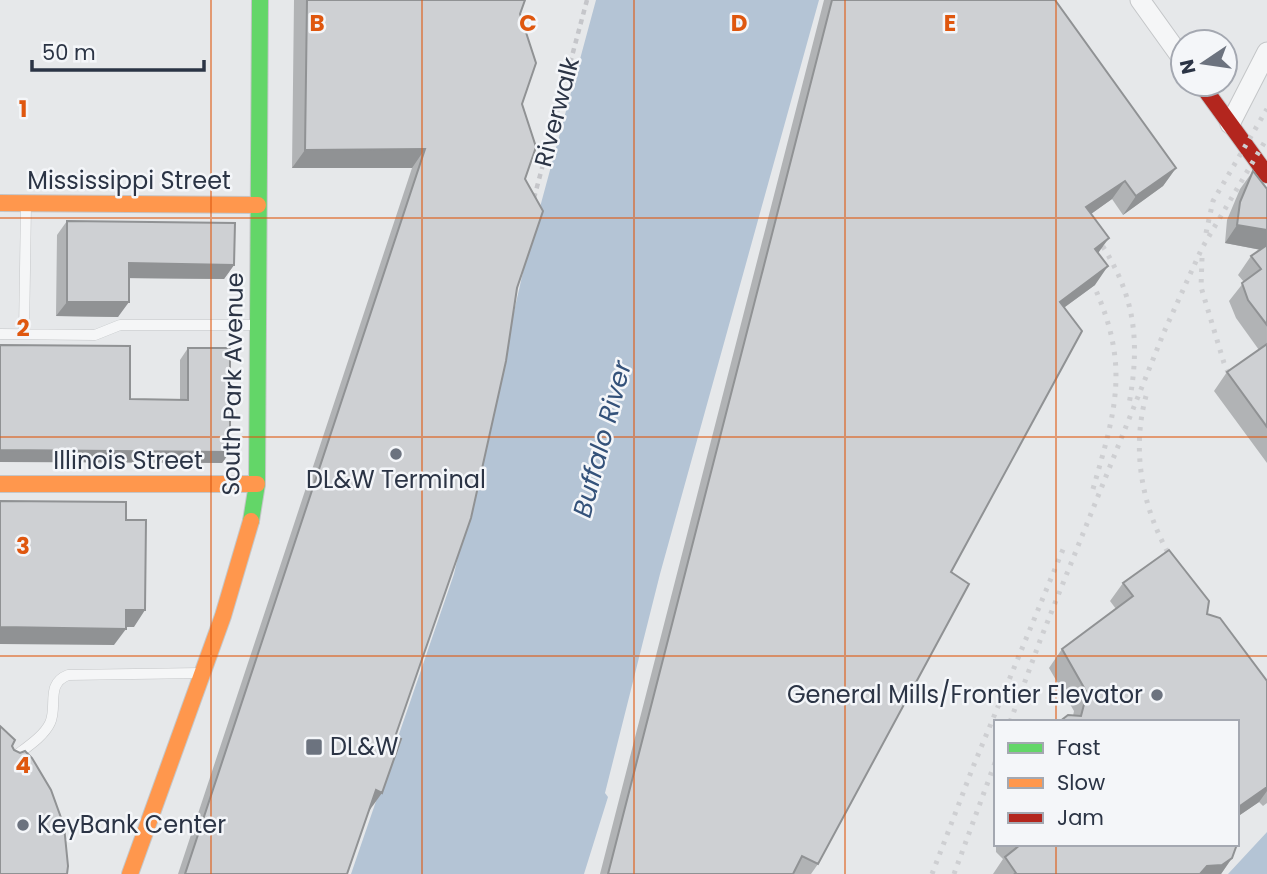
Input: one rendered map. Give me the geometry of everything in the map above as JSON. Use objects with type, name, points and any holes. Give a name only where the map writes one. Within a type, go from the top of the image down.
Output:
[{"type":"street","name":"South Park Avenue","points":[[130,874],[204,672],[253,515],[257,484],[260,0]]},
{"type":"street","points":[[1140,0],[1169,40]]},
{"type":"street","points":[[1230,124],[1267,52]]},
{"type":"street","points":[[1211,98],[1267,175]]},
{"type":"street","name":"Mississippi Street","points":[[0,204],[258,205]]},
{"type":"street","name":"Illinois Street","points":[[0,484],[257,484]]},
{"type":"lane","points":[[24,334],[26,204]]},
{"type":"lane","points":[[0,334],[95,335],[120,325],[258,326]]},
{"type":"lane","points":[[8,762],[47,728],[51,720],[55,686],[60,678],[68,675],[204,672]]},
{"type":"path","name":"Riverwalk","points":[[530,210],[587,0]]},
{"type":"water","name":"Buffalo River","points":[[596,0],[819,0],[660,574],[605,793],[608,797],[584,874],[351,874],[454,574],[526,259]]},
{"type":"water","points":[[1267,832],[1267,874],[1228,874]]},
{"type":"building","name":"DL&W Terminal","points":[[307,0],[525,0],[520,14],[536,63],[522,104],[536,147],[525,179],[543,211],[517,288],[506,361],[471,518],[395,737],[401,739],[382,793],[376,790],[347,874],[185,874],[425,149],[305,150]]},
{"type":"building","points":[[832,0],[1055,0],[1176,168],[1136,196],[1125,181],[1086,207],[1109,238],[1095,249],[1108,266],[1060,302],[1082,331],[951,572],[969,584],[818,864],[802,856],[793,874],[608,874]]},
{"type":"building","points":[[1253,171],[1267,189],[1267,230],[1237,225],[1240,202]]},
{"type":"building","points":[[67,221],[235,223],[234,265],[129,263],[129,302],[67,302]]},
{"type":"building","points":[[1267,245],[1267,325],[1248,300],[1242,283],[1261,269],[1251,256]]},
{"type":"building","points":[[1267,344],[1267,427],[1227,372]]},
{"type":"building","points":[[0,345],[130,346],[130,399],[188,400],[188,348],[230,348],[230,452],[0,450]]},
{"type":"building","points":[[0,501],[126,502],[126,520],[146,520],[145,610],[126,610],[126,629],[0,627]]},
{"type":"building","name":"General Mills/Frontier Elevator","points":[[1169,550],[1209,601],[1207,614],[1220,618],[1267,681],[1267,787],[1239,807],[1239,720],[1062,720],[1068,715],[1081,716],[1087,693],[1062,649],[1133,596],[1123,583]]},
{"type":"building","name":"KeyBank Center","points":[[0,726],[15,740],[12,746],[14,750],[20,753],[25,751],[32,758],[51,790],[64,826],[67,874],[0,874]]},
{"type":"building","points":[[1019,846],[1236,847],[1232,858],[1222,865],[1207,866],[1200,874],[1014,874],[1016,873],[1005,857]]},
{"type":"railway","points":[[1206,233],[1213,201],[1267,109]]},
{"type":"railway","points":[[1011,720],[1164,332],[1202,248],[1267,138]]},
{"type":"railway","points":[[1091,229],[1116,271],[1131,312],[1134,355],[1129,404]]},
{"type":"railway","points":[[1202,258],[1201,287],[1224,363],[1235,388]]},
{"type":"railway","points":[[1093,489],[1108,435],[1116,388],[1112,340],[1094,286]]},
{"type":"railway","points":[[1146,396],[1139,440],[1143,484],[1156,527],[1176,566]]},
{"type":"railway","points":[[932,874],[1064,547]]},
{"type":"railway","points":[[954,874],[994,765]]},
{"type":"traffic: fast","points":[[251,521],[257,484],[260,0]]},
{"type":"traffic: slow","points":[[0,203],[258,205]]},
{"type":"traffic: slow","points":[[0,484],[257,484]]},
{"type":"traffic: slow","points":[[130,874],[223,616],[251,521]]},
{"type":"traffic: jam","points":[[1211,98],[1267,175]]},
{"type":"place","name":"DL&W Terminal","points":[[396,454]]},
{"type":"place","name":"General Mills/Frontier Elevator","points":[[1157,695]]},
{"type":"place","name":"DL&W","points":[[314,747]]},
{"type":"place","name":"KeyBank Center","points":[[23,825]]}]
